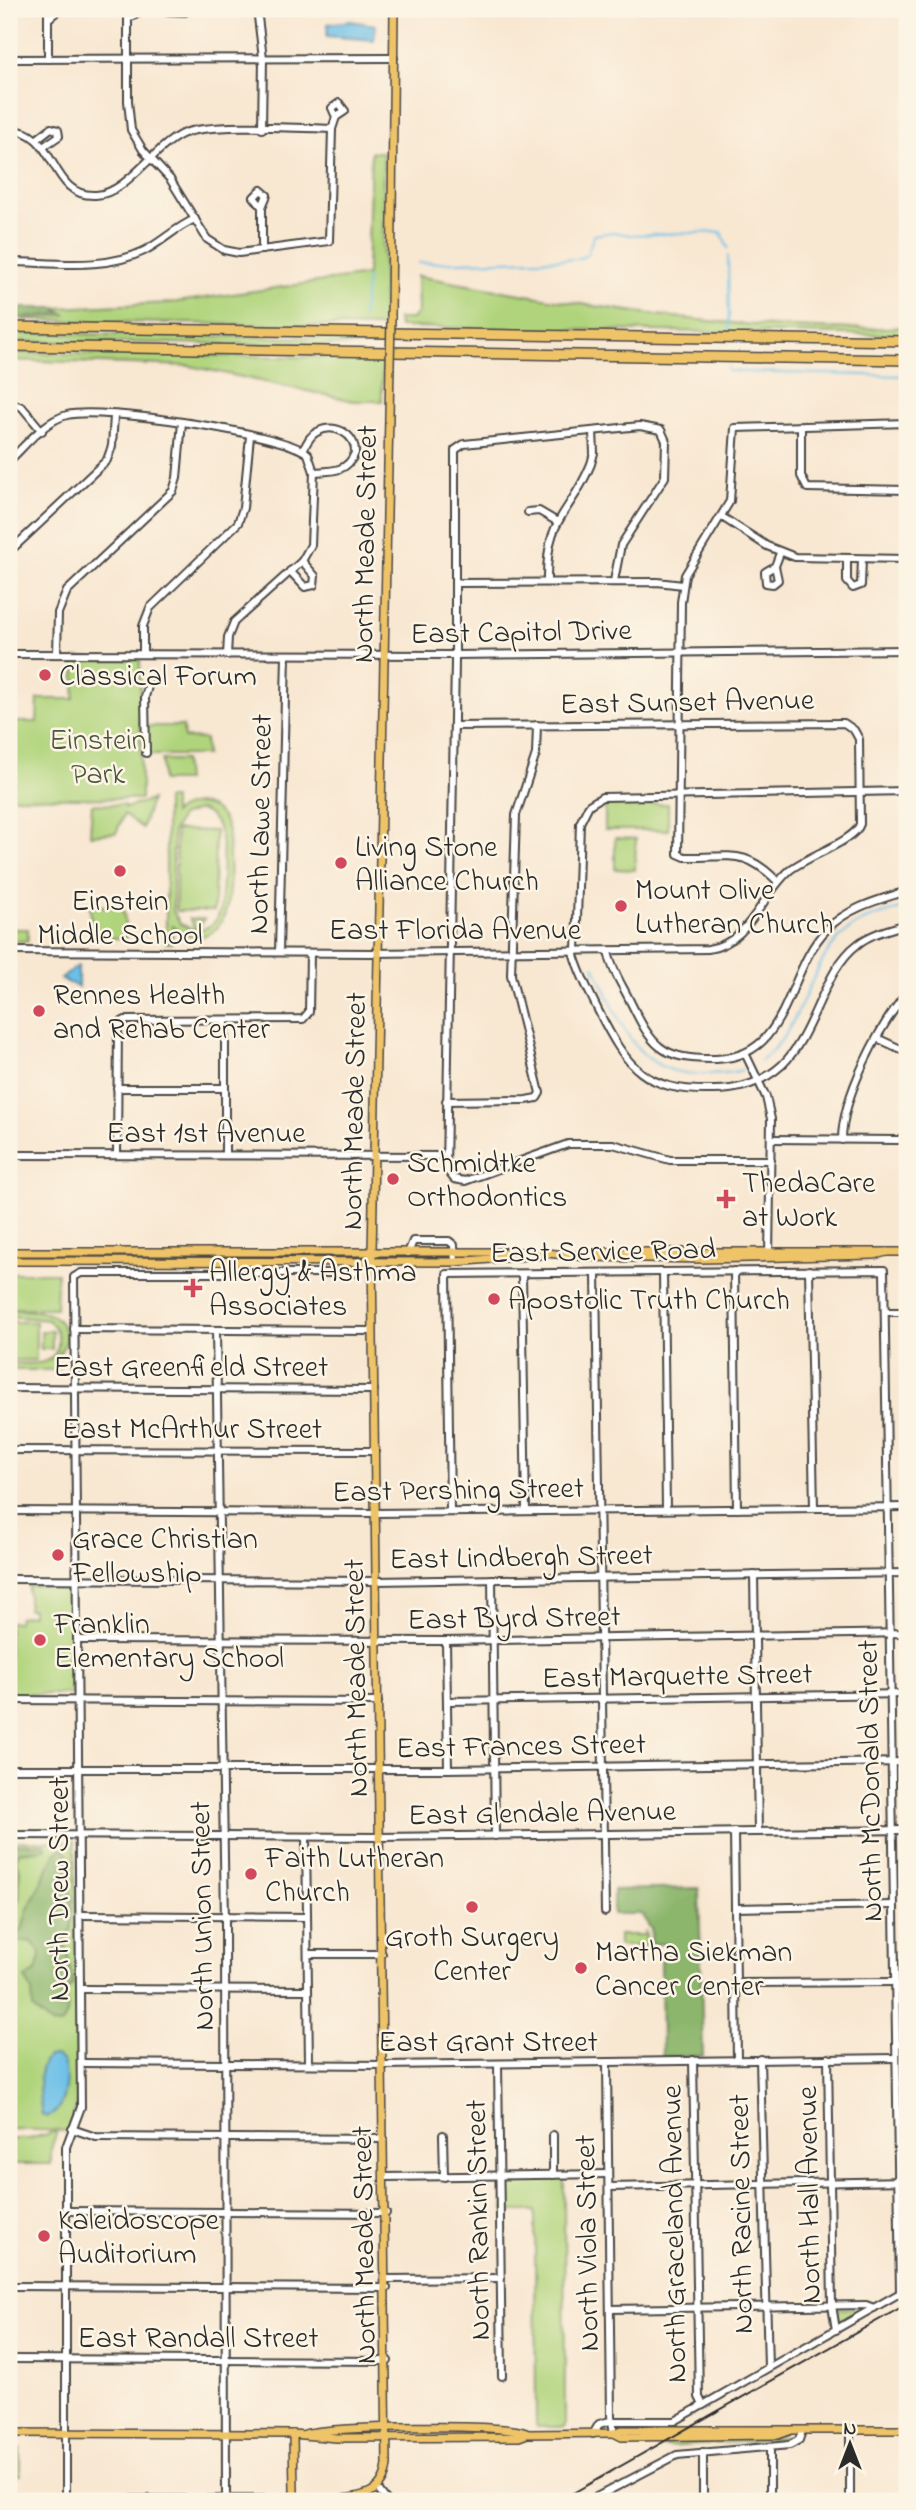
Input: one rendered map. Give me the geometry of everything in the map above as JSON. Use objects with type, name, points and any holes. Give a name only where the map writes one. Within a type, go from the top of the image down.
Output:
[{"type":"highway","points":[[9,327],[907,341]]},
{"type":"highway","points":[[9,346],[907,360]]},
{"type":"main road","name":"North Meade Street","points":[[377,2488],[386,2474],[388,2361],[372,1258],[391,318],[394,9]]},
{"type":"main road","points":[[9,1252],[372,1258],[455,1262],[540,1255],[608,1258],[907,1252]]},
{"type":"main road","points":[[9,1261],[372,1258],[408,1253],[535,1252],[540,1255]]},
{"type":"main road","points":[[9,2433],[297,2434],[323,2438],[479,2428],[519,2430],[527,2434]]},
{"type":"main road","points":[[466,2437],[479,2428]]},
{"type":"main road","points":[[387,2433],[466,2437],[614,2433],[622,2437],[907,2430]]},
{"type":"main road","points":[[291,2500],[294,2493],[297,2434]]},
{"type":"main road","points":[[327,2501],[358,2498],[377,2488]]},
{"type":"street","points":[[48,9],[48,58]]},
{"type":"street","points":[[48,19],[60,9]]},
{"type":"street","points":[[257,9],[263,58],[262,129]]},
{"type":"street","points":[[185,12],[145,10],[134,13],[127,23],[131,130],[150,158],[170,179],[207,239],[218,248],[239,253],[329,241],[332,129],[336,117]]},
{"type":"street","points":[[9,59],[394,58]]},
{"type":"street","points":[[37,139],[51,128],[58,131],[56,139],[43,147]]},
{"type":"street","points":[[9,130],[23,130],[37,139],[69,187],[88,195],[101,195],[114,190],[173,139],[195,130],[332,129]]},
{"type":"street","points":[[262,207],[262,250]]},
{"type":"street","points":[[9,261],[94,263],[121,259],[145,251],[195,219]]},
{"type":"street","points":[[9,402],[22,407],[42,431]]},
{"type":"street","points":[[9,461],[42,431],[66,415],[182,422],[303,450],[311,459],[314,472],[314,533],[309,551],[302,561],[234,622],[228,637],[227,655]]},
{"type":"street","points":[[9,552],[107,460],[112,446],[114,416]]},
{"type":"street","points":[[57,654],[58,613],[67,591],[173,491],[177,478],[182,422]]},
{"type":"street","points":[[778,882],[758,863],[744,857],[682,856],[678,850],[682,585],[691,565],[722,517],[732,491],[736,428],[907,423]]},
{"type":"street","points":[[801,425],[801,476],[807,488],[907,490]]},
{"type":"street","points":[[614,581],[621,545],[665,477],[666,436],[660,429],[640,426],[593,430],[464,444],[457,448],[454,452],[456,655],[444,1156],[446,1170],[454,1179],[465,1181],[568,1144],[613,1144],[670,1160],[771,1160]]},
{"type":"street","points":[[303,450],[313,435],[322,429],[344,432],[352,439],[355,453],[347,465],[337,471],[314,472]]},
{"type":"street","points":[[547,582],[548,547],[556,522],[591,464],[594,453],[593,430]]},
{"type":"street","points":[[143,654],[143,626],[150,608],[238,523],[243,508],[250,436]]},
{"type":"street","points":[[528,512],[539,511],[556,522]]},
{"type":"street","points":[[722,517],[780,553],[801,559],[907,559]]},
{"type":"street","points":[[775,566],[780,553]]},
{"type":"street","points":[[847,559],[848,581],[850,587],[855,588],[861,585],[862,559]]},
{"type":"street","points":[[289,571],[305,587],[314,584],[315,576],[302,561]]},
{"type":"street","points":[[455,583],[614,581],[682,585]]},
{"type":"street","name":"East Capitol Drive","points":[[9,654],[456,655],[907,650]]},
{"type":"street","name":"North Lawe Street","points":[[279,952],[286,655]]},
{"type":"street","points":[[146,753],[145,697],[149,683]]},
{"type":"street","name":"East Sunset Avenue","points":[[454,726],[844,723],[854,730],[859,738],[860,792]]},
{"type":"street","points":[[446,1101],[529,1100],[539,1096],[538,1080],[512,986],[511,951],[516,815],[536,754],[537,725]]},
{"type":"street","points":[[907,791],[610,795],[590,804],[582,817],[579,830],[574,951],[620,1051],[646,1078],[665,1087],[723,1090],[758,1082],[781,1065],[797,1048],[838,968],[852,949],[866,938],[907,924]]},
{"type":"street","name":"East Florida Avenue","points":[[9,951],[379,953],[697,950],[726,945],[744,931],[778,882],[814,853],[858,831],[860,792]]},
{"type":"street","points":[[608,951],[642,1027],[657,1047],[684,1058],[726,1058],[745,1053],[770,1032],[809,956],[826,931],[857,908],[907,891]]},
{"type":"street","name":"North Lawe Street","points":[[225,1020],[298,1021],[306,1018],[309,1012],[310,953]]},
{"type":"street","points":[[842,1140],[846,1106],[879,1039],[907,993]]},
{"type":"street","points":[[117,1155],[117,1030],[120,1022],[225,1020],[225,1155]]},
{"type":"street","points":[[879,1039],[907,1052]]},
{"type":"street","points":[[745,1053],[769,1105],[769,1254]]},
{"type":"street","points":[[117,1088],[225,1088]]},
{"type":"street","points":[[771,1139],[907,1138]]},
{"type":"street","name":"East 1st Avenue","points":[[9,1154],[444,1156]]},
{"type":"street","points":[[408,1253],[410,1243],[415,1241],[449,1241],[453,1243],[455,1262]]},
{"type":"street","points":[[809,1270],[814,1507]]},
{"type":"street","name":"East Service Road","points":[[450,1512],[447,1274],[884,1270]]},
{"type":"street","name":"North McDonald Street","points":[[884,1270],[898,2181],[904,2291]]},
{"type":"street","points":[[734,1271],[737,1509]]},
{"type":"street","points":[[663,1272],[666,1509]]},
{"type":"street","name":"North Drew Street","points":[[66,2500],[66,2147],[81,2107],[74,1329],[76,1275],[354,1273]]},
{"type":"street","points":[[596,1273],[605,1912]]},
{"type":"street","points":[[522,1274],[526,1511]]},
{"type":"street","points":[[885,1312],[907,1312]]},
{"type":"street","points":[[74,1329],[373,1331]]},
{"type":"street","name":"North Union Street","points":[[216,1330],[225,1916],[226,2500]]},
{"type":"street","name":"East Greenfield Street","points":[[9,1388],[374,1390]]},
{"type":"street","name":"East McArthur Street","points":[[9,1450],[375,1451]]},
{"type":"street","name":"East Pershing Street","points":[[9,1511],[375,1513],[907,1507]]},
{"type":"street","name":"East Lindbergh Street","points":[[9,1579],[376,1581],[907,1573]]},
{"type":"street","points":[[754,1575],[758,1832]]},
{"type":"street","points":[[492,1579],[495,1836]]},
{"type":"street","name":"East Byrd Street","points":[[78,1640],[446,1641],[907,1633]]},
{"type":"street","points":[[446,1641],[448,1769]]},
{"type":"street","name":"East Marquette Street","points":[[447,1701],[907,1694]]},
{"type":"street","points":[[9,1700],[378,1702]]},
{"type":"street","name":"East Frances Street","points":[[9,1769],[380,1770],[907,1762]]},
{"type":"street","name":"East Glendale Avenue","points":[[9,1835],[306,1838],[907,1830]]},
{"type":"street","name":"North Racine Street","points":[[734,1832],[737,2059]]},
{"type":"street","points":[[306,1838],[309,2064]]},
{"type":"street","points":[[735,1908],[894,1905]]},
{"type":"street","points":[[81,1915],[307,1917]]},
{"type":"street","points":[[307,1954],[382,1954]]},
{"type":"street","points":[[736,1983],[895,1982]]},
{"type":"street","points":[[81,1989],[308,1990]]},
{"type":"street","points":[[896,2044],[907,2044]]},
{"type":"street","name":"North Hall Avenue","points":[[828,2058],[832,2305],[836,2330]]},
{"type":"street","name":"East Grant Street","points":[[81,2063],[383,2065],[896,2058]]},
{"type":"street","name":"North Racine Street","points":[[760,2059],[768,2367]]},
{"type":"street","name":"North Graceland Avenue","points":[[693,2060],[699,2397],[703,2405]]},
{"type":"street","name":"North Viola Street","points":[[607,2063],[614,2433]]},
{"type":"street","name":"North Rankin Street","points":[[498,2064],[502,2376]]},
{"type":"street","points":[[897,2114],[907,2114]]},
{"type":"street","points":[[72,2129],[92,2137],[384,2139]]},
{"type":"street","points":[[443,2135],[444,2177]]},
{"type":"street","points":[[553,2135],[553,2175]]},
{"type":"street","points":[[385,2177],[608,2174]]},
{"type":"street","points":[[609,2187],[907,2181]]},
{"type":"street","points":[[67,2211],[386,2213]]},
{"type":"street","points":[[9,2286],[225,2287],[501,2278]]},
{"type":"street","points":[[593,2434],[604,2422],[613,2419],[668,2422],[703,2405],[904,2291]]},
{"type":"street","points":[[610,2309],[832,2305],[866,2305],[874,2308]]},
{"type":"street","name":"East Randall Street","points":[[9,2359],[388,2361]]},
{"type":"street","points":[[589,2501],[669,2457],[794,2444],[802,2431]]},
{"type":"street","points":[[850,2431],[850,2501]]},
{"type":"street","points":[[770,2447],[770,2501]]},
{"type":"street","points":[[703,2452],[703,2501]]},
{"type":"street","points":[[377,2488],[387,2501]]},
{"type":"street","points":[[9,2500],[291,2500]]},
{"type":"green space","points":[[371,152],[383,152],[383,327],[21,320],[65,315],[57,308],[170,303],[367,275]]},
{"type":"green space","points":[[417,276],[660,315],[783,327],[907,327],[907,335],[399,327],[398,319],[412,319],[418,312]]},
{"type":"green space","points":[[9,308],[53,308],[63,313],[9,319]]},
{"type":"green space","points":[[9,333],[382,339],[382,346],[9,341]]},
{"type":"green space","points":[[9,353],[382,358],[382,401],[354,401],[190,366],[9,360]]},
{"type":"green space","name":"Einstein Park","points":[[76,658],[140,658],[141,799],[9,797],[9,722],[37,722],[38,699],[74,699]]},
{"type":"green space","points":[[144,726],[183,726],[184,738],[205,739],[206,755],[144,755]]},
{"type":"green space","points":[[162,760],[184,760],[186,781],[162,781]]},
{"type":"green space","points":[[166,799],[173,799],[173,814],[181,808],[198,804],[220,814],[228,831],[230,875],[227,907],[222,921],[214,931],[194,937],[173,926],[172,943],[166,943]],"holes":[[[199,810],[209,815],[216,824],[222,850],[221,904],[217,918],[207,927],[198,930],[204,919],[190,919],[196,930],[180,924],[173,911],[173,832],[181,816]]]},
{"type":"green space","points":[[151,800],[142,828],[124,814],[116,833],[90,835],[92,804],[124,805],[125,808]]},
{"type":"green space","points":[[605,804],[668,804],[668,830],[605,830]]},
{"type":"green space","points":[[176,830],[215,831],[214,911],[176,911]]},
{"type":"green space","points":[[615,838],[636,839],[635,870],[615,869]]},
{"type":"green space","points":[[90,906],[115,906],[124,912],[126,938],[91,938]]},
{"type":"green space","points":[[9,929],[28,929],[28,941],[9,941]]},
{"type":"green space","points":[[9,1273],[57,1273],[56,1308],[9,1308]]},
{"type":"green space","points":[[9,1310],[46,1313],[60,1323],[66,1342],[55,1362],[58,1370],[9,1370],[9,1363],[35,1363],[50,1359],[57,1349],[58,1337],[48,1320],[9,1316]]},
{"type":"green space","points":[[9,1322],[36,1322],[36,1360],[9,1360]]},
{"type":"green space","points":[[41,1331],[52,1331],[52,1349],[41,1349]]},
{"type":"green space","name":"Franklin Elementary School","points":[[28,1586],[70,1586],[71,1694],[9,1694],[9,1622],[18,1622],[19,1617],[32,1615],[32,1609],[28,1609]]},
{"type":"green space","points":[[9,1841],[75,1841],[77,2106],[67,2131],[9,2129]]},
{"type":"green space","points":[[9,1844],[45,1844],[46,1849],[19,1852],[16,1860],[20,1870],[19,1902],[9,1906]]},
{"type":"green space","points":[[64,1848],[72,1860],[66,1874],[72,1898],[71,1930],[65,1942],[73,1981],[72,1986],[62,1996],[68,2010],[61,2025],[51,2024],[33,2009],[32,1991],[25,1978],[36,1972],[41,1952],[31,1941],[9,1943],[9,1939],[22,1930],[27,1911],[55,1854]]},
{"type":"green space","points":[[699,1888],[703,2056],[662,2057],[661,1955],[666,1952],[666,1944],[651,1944],[651,1929],[641,1914],[613,1914],[613,1890]]},
{"type":"green space","points":[[645,1930],[647,1946],[619,1946],[619,1935],[645,1935]]},
{"type":"green space","points":[[57,2131],[51,2149],[51,2164],[9,2164],[9,2139],[29,2139]]},
{"type":"green space","points":[[564,2178],[565,2427],[536,2427],[535,2211],[504,2211],[504,2182],[507,2179]]},
{"type":"green space","points":[[840,2308],[854,2308],[857,2312],[840,2322],[836,2311]]},
{"type":"green space","points":[[662,2439],[663,2440],[647,2447],[605,2440]]},
{"type":"green space","points":[[674,2439],[788,2439],[663,2447]]},
{"type":"green space","points":[[9,2448],[20,2448],[20,2475],[9,2475]]},
{"type":"water","points":[[350,21],[376,25],[374,40],[327,36],[328,24]]},
{"type":"water","points":[[78,966],[78,987],[61,979]]},
{"type":"water","points":[[55,2056],[63,2062],[66,2076],[62,2101],[53,2114],[47,2117],[42,2115],[39,2084],[41,2069],[48,2057]]},
{"type":"waterway","points":[[418,263],[578,259],[587,255],[594,235],[614,232],[630,235],[721,232],[728,248]]},
{"type":"waterway","points":[[728,256],[729,329]]},
{"type":"waterway","points":[[362,318],[367,278]]},
{"type":"waterway","points":[[728,367],[728,371],[743,372],[907,376]]},
{"type":"waterway","points":[[760,1061],[787,1031],[824,958],[836,942],[851,928],[864,921],[907,907]]},
{"type":"waterway","points":[[594,966],[631,1039],[643,1053],[658,1064],[676,1071],[699,1074],[742,1070]]},
{"type":"railway","points":[[559,2501],[907,2304]]},
{"type":"place","name":"Classical Forum","points":[[45,675]]},
{"type":"place","name":"Living Stone Alliance Church","points":[[341,863]]},
{"type":"place","name":"Einstein Middle School","points":[[120,871]]},
{"type":"place","name":"Mount Olive Lutheran Church","points":[[621,906]]},
{"type":"place","name":"Rennes Health and Rehab Center","points":[[39,1011]]},
{"type":"place","name":"Schmidtke Orthodontics","points":[[393,1179]]},
{"type":"place","name":"ThedaCare at Work","points":[[726,1199]]},
{"type":"place","name":"Allergy & Asthma Associates","points":[[193,1288]]},
{"type":"place","name":"Apostolic Truth Church","points":[[494,1299]]},
{"type":"place","name":"Grace Christian Fellowship","points":[[58,1555]]},
{"type":"place","name":"Franklin Elementary School","points":[[40,1640]]},
{"type":"place","name":"Faith Lutheran Church","points":[[251,1874]]},
{"type":"place","name":"Groth Surgery Center","points":[[472,1907]]},
{"type":"place","name":"Martha Siekman Cancer Center","points":[[581,1968]]},
{"type":"place","name":"Kaleidoscope Auditorium","points":[[44,2236]]}]
